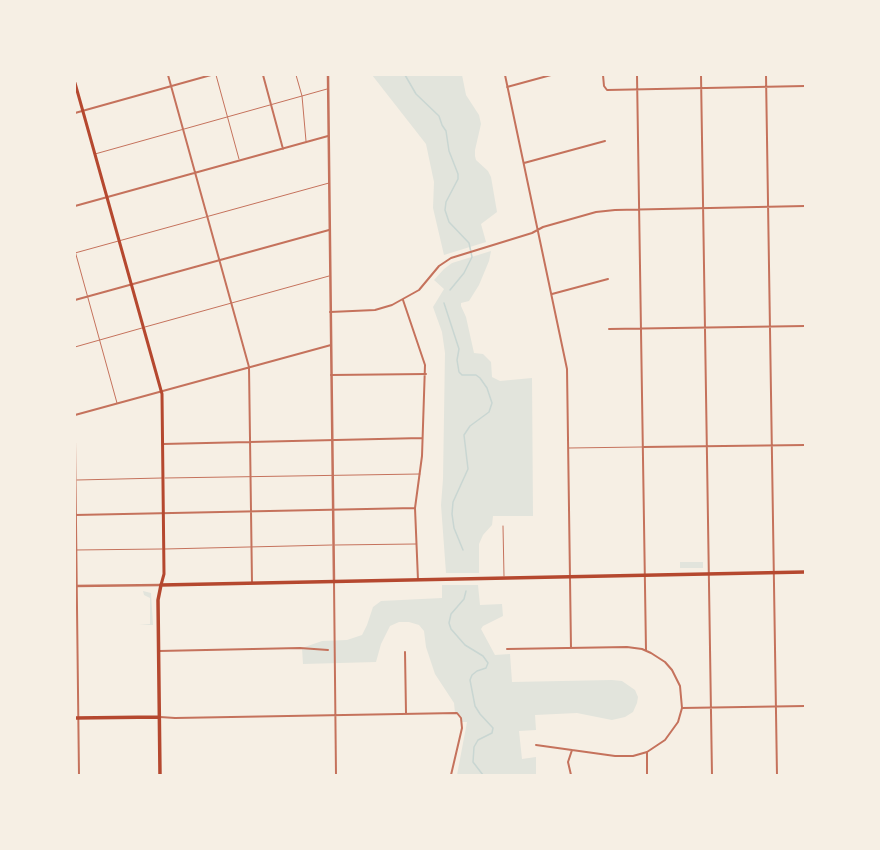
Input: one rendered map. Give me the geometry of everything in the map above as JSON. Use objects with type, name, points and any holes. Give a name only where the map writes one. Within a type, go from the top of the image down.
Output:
[{"type":"main road","points":[[75,84],[161,391],[164,478],[164,574],[158,600],[160,775]]},
{"type":"main road","points":[[162,585],[805,572]]},
{"type":"main road","points":[[77,718],[159,717]]},
{"type":"street","points":[[168,75],[249,367],[252,583]]},
{"type":"street","points":[[75,113],[211,75]]},
{"type":"street","points":[[263,75],[283,149]]},
{"type":"street","points":[[328,75],[336,775]]},
{"type":"street","points":[[505,75],[567,369],[571,648]]},
{"type":"street","points":[[507,87],[551,75]]},
{"type":"street","points":[[603,75],[604,86],[607,90],[805,86]]},
{"type":"street","points":[[637,75],[646,650]]},
{"type":"street","points":[[701,75],[712,775]]},
{"type":"street","points":[[766,75],[777,775]]},
{"type":"street","points":[[75,206],[328,136]]},
{"type":"street","points":[[524,163],[605,140]]},
{"type":"street","points":[[330,312],[375,310],[403,300],[419,290],[444,262],[462,254],[596,212],[639,209],[805,206]]},
{"type":"street","points":[[75,300],[329,230]]},
{"type":"street","points":[[552,294],[608,279]]},
{"type":"street","points":[[403,300],[424,358],[426,374],[420,474],[415,508],[418,580]]},
{"type":"street","points":[[609,329],[805,326]]},
{"type":"street","points":[[75,415],[331,345]]},
{"type":"street","points":[[331,375],[426,374]]},
{"type":"street","points":[[163,444],[422,438]]},
{"type":"street","points":[[75,440],[77,718],[79,775]]},
{"type":"street","points":[[643,447],[805,445]]},
{"type":"street","points":[[75,515],[415,508]]},
{"type":"street","points":[[76,586],[162,585]]},
{"type":"street","points":[[507,649],[627,647],[646,650],[665,662],[676,677],[681,694],[682,708],[678,722],[670,735],[660,745],[647,752],[622,756],[536,745]]},
{"type":"street","points":[[158,651],[300,648],[328,650]]},
{"type":"street","points":[[405,652],[406,714]]},
{"type":"street","points":[[682,708],[805,706]]},
{"type":"street","points":[[159,717],[175,718],[454,713],[459,714],[461,718],[461,735],[451,775]]},
{"type":"street","points":[[571,775],[568,765],[572,750]]},
{"type":"street","points":[[647,752],[647,775]]},
{"type":"lane","points":[[216,75],[240,161]]},
{"type":"lane","points":[[296,75],[302,96],[306,142]]},
{"type":"lane","points":[[95,154],[328,89]]},
{"type":"lane","points":[[118,403],[75,253],[329,183]]},
{"type":"lane","points":[[75,347],[330,276]]},
{"type":"lane","points":[[569,448],[643,447]]},
{"type":"lane","points":[[75,480],[420,474]]},
{"type":"lane","points":[[503,526],[504,578]]},
{"type":"lane","points":[[76,550],[417,544]]},
{"type":"shaded area","points":[[372,75],[462,75],[466,95],[479,115],[481,124],[475,150],[476,160],[488,171],[491,177],[497,212],[481,224],[486,242],[444,255],[433,208],[434,182],[426,144]]},
{"type":"shaded area","points":[[491,251],[489,261],[479,285],[469,301],[461,303],[461,306],[466,317],[474,353],[483,354],[491,362],[492,377],[500,381],[532,378],[533,516],[493,516],[492,525],[483,535],[479,544],[479,573],[446,573],[441,505],[443,479],[445,353],[442,332],[433,307],[444,289],[434,280],[452,263]]},
{"type":"shaded area","points":[[680,562],[703,562],[703,568],[680,568]]},
{"type":"shaded area","points":[[442,585],[478,585],[480,605],[502,604],[503,616],[483,626],[481,629],[495,655],[510,654],[512,682],[622,681],[635,690],[638,697],[633,712],[625,717],[612,720],[577,713],[535,715],[536,730],[519,731],[522,759],[536,757],[536,775],[457,775],[467,722],[462,722],[461,716],[455,713],[454,703],[435,674],[426,647],[424,631],[419,625],[409,622],[399,622],[390,626],[381,644],[376,662],[303,664],[302,648],[322,641],[347,640],[362,635],[373,607],[381,601],[442,598]]},
{"type":"shaded area","points":[[143,591],[151,593],[153,625],[139,625],[150,624],[150,598],[144,595]]},
{"type":"waterway","points":[[405,75],[416,94],[439,116],[446,131],[449,151],[458,174],[458,179],[446,202],[445,210],[449,222],[469,243],[472,257],[464,273],[450,290]]},
{"type":"waterway","points":[[444,303],[459,349],[457,360],[459,372],[462,375],[476,375],[480,378],[487,388],[492,403],[489,412],[470,426],[464,435],[468,469],[453,502],[452,514],[454,528],[463,550]]},
{"type":"waterway","points":[[466,591],[464,599],[451,614],[449,623],[451,629],[465,645],[483,656],[488,663],[486,668],[477,671],[472,675],[470,680],[475,706],[493,728],[492,733],[478,740],[474,747],[473,762],[483,775]]}]
